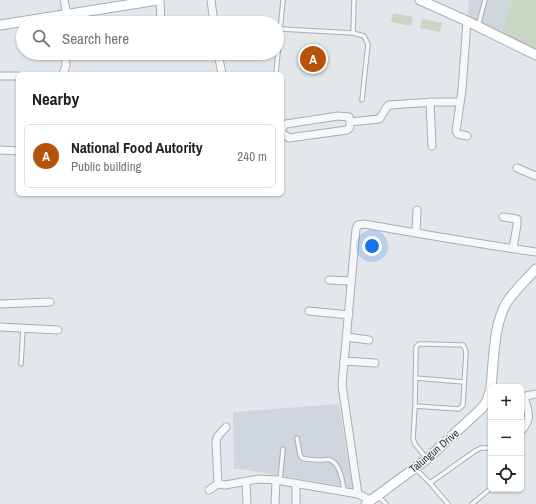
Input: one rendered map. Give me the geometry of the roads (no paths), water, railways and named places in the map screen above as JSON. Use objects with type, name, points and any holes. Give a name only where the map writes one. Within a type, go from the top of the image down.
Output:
[{"type":"main road","points":[[67,15],[159,0]]},
{"type":"main road","points":[[420,0],[536,55]]},
{"type":"main road","points":[[0,25],[16,24]]},
{"type":"main road","name":"Talungun Drive","points":[[492,384],[500,318],[507,302],[514,292],[536,270]]},
{"type":"main road","name":"Talungun Drive","points":[[371,500],[427,459],[481,410],[488,399]]},
{"type":"street","points":[[64,0],[67,15]]},
{"type":"street","points":[[159,0],[160,16]]},
{"type":"street","points":[[211,0],[213,16]]},
{"type":"street","points":[[467,21],[456,131],[458,134],[467,136]]},
{"type":"street","points":[[64,72],[66,66],[66,60]]},
{"type":"street","points":[[219,60],[222,72]]},
{"type":"street","points":[[0,76],[16,76]]},
{"type":"street","points":[[350,122],[379,119],[385,108],[389,105],[430,102],[460,102]]},
{"type":"street","points":[[430,102],[432,146]]},
{"type":"street","points":[[284,126],[286,124],[338,116],[349,117],[350,122],[350,127],[341,132],[289,138],[284,135]]},
{"type":"street","points":[[0,150],[16,151]]},
{"type":"street","points":[[516,168],[536,176]]},
{"type":"street","points":[[416,233],[417,210]]},
{"type":"street","points":[[503,217],[517,219],[513,248]]},
{"type":"street","points":[[358,494],[342,385],[356,229],[358,225],[364,224],[434,237],[536,252]]},
{"type":"street","points":[[329,280],[352,281]]},
{"type":"street","points":[[0,304],[50,302]]},
{"type":"street","points":[[309,311],[349,315]]},
{"type":"street","points":[[0,326],[58,330]]},
{"type":"street","points":[[347,337],[369,340]]},
{"type":"street","points":[[344,361],[375,363]]},
{"type":"street","points":[[524,397],[536,394]]},
{"type":"street","points":[[524,402],[529,416],[524,428]]},
{"type":"street","points":[[218,484],[216,441],[218,436],[226,427]]},
{"type":"street","points":[[209,490],[218,484],[225,485],[259,479],[278,480],[358,494],[371,500]]},
{"type":"street","points":[[275,504],[278,480]]},
{"type":"street","points":[[246,482],[247,504]]},
{"type":"street","points":[[296,484],[296,504]]},
{"type":"lane","points":[[281,16],[283,0]]},
{"type":"lane","points":[[353,33],[354,0]]},
{"type":"lane","points":[[478,27],[484,0]]},
{"type":"lane","points":[[284,29],[353,33],[364,36],[368,44],[362,100]]},
{"type":"lane","points":[[276,72],[277,60]]},
{"type":"lane","points":[[20,364],[23,328]]},
{"type":"lane","points":[[415,406],[459,409],[463,405],[466,351],[463,345],[419,344],[416,347],[413,439],[415,444],[427,459]]},
{"type":"lane","points":[[415,378],[464,382]]},
{"type":"lane","points":[[298,438],[300,455],[302,458],[318,460],[330,459],[334,462],[338,467],[344,492]]},
{"type":"lane","points":[[430,483],[475,451],[481,448],[488,448]]},
{"type":"lane","points":[[278,480],[283,449]]},
{"type":"lane","points":[[415,468],[448,504]]},
{"type":"lane","points":[[472,504],[488,491]]},
{"type":"lane","points":[[371,500],[386,504]]},
{"type":"place","name":"National Food Autority","points":[[313,59]]}]
